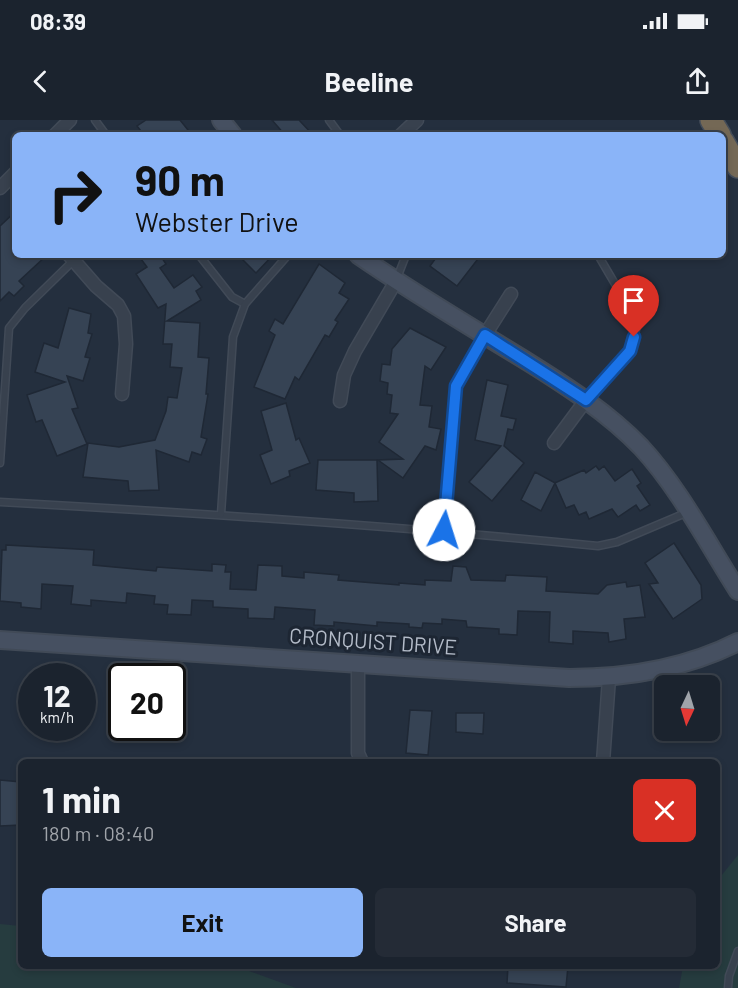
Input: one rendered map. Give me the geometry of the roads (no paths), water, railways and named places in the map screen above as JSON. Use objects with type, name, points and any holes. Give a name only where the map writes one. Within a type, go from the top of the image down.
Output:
[{"type":"highway","points":[[726,146],[738,167]]},
{"type":"street","points":[[58,132],[70,120]]},
{"type":"street","points":[[221,120],[231,132]]},
{"type":"street","points":[[404,132],[417,120]]},
{"type":"street","points":[[71,258],[96,286],[118,305],[124,316],[126,344],[122,394]]},
{"type":"street","points":[[362,258],[586,400],[641,447],[666,479],[738,591]]},
{"type":"street","points":[[340,401],[344,375],[354,351],[396,281]]},
{"type":"street","points":[[485,335],[511,294]]},
{"type":"street","points":[[554,443],[586,400]]},
{"type":"street","name":"CRONQUIST DRIVE","points":[[0,640],[569,678],[609,678],[667,668],[692,661],[738,642]]},
{"type":"street","points":[[358,664],[358,753],[361,759]]},
{"type":"street","points":[[603,759],[609,678]]},
{"type":"lane","points":[[0,463],[9,328],[71,258]]},
{"type":"lane","points":[[201,258],[232,297],[245,304]]},
{"type":"lane","points":[[220,514],[234,338],[245,304],[285,258]]},
{"type":"lane","points":[[396,281],[405,258]]},
{"type":"lane","points":[[586,400],[630,351],[638,323],[600,258]]},
{"type":"lane","points":[[444,530],[456,386],[485,335]]},
{"type":"lane","points":[[0,502],[220,514],[444,530],[598,546],[616,542],[688,512]]},
{"type":"lane","points":[[728,988],[731,970],[738,951]]}]
